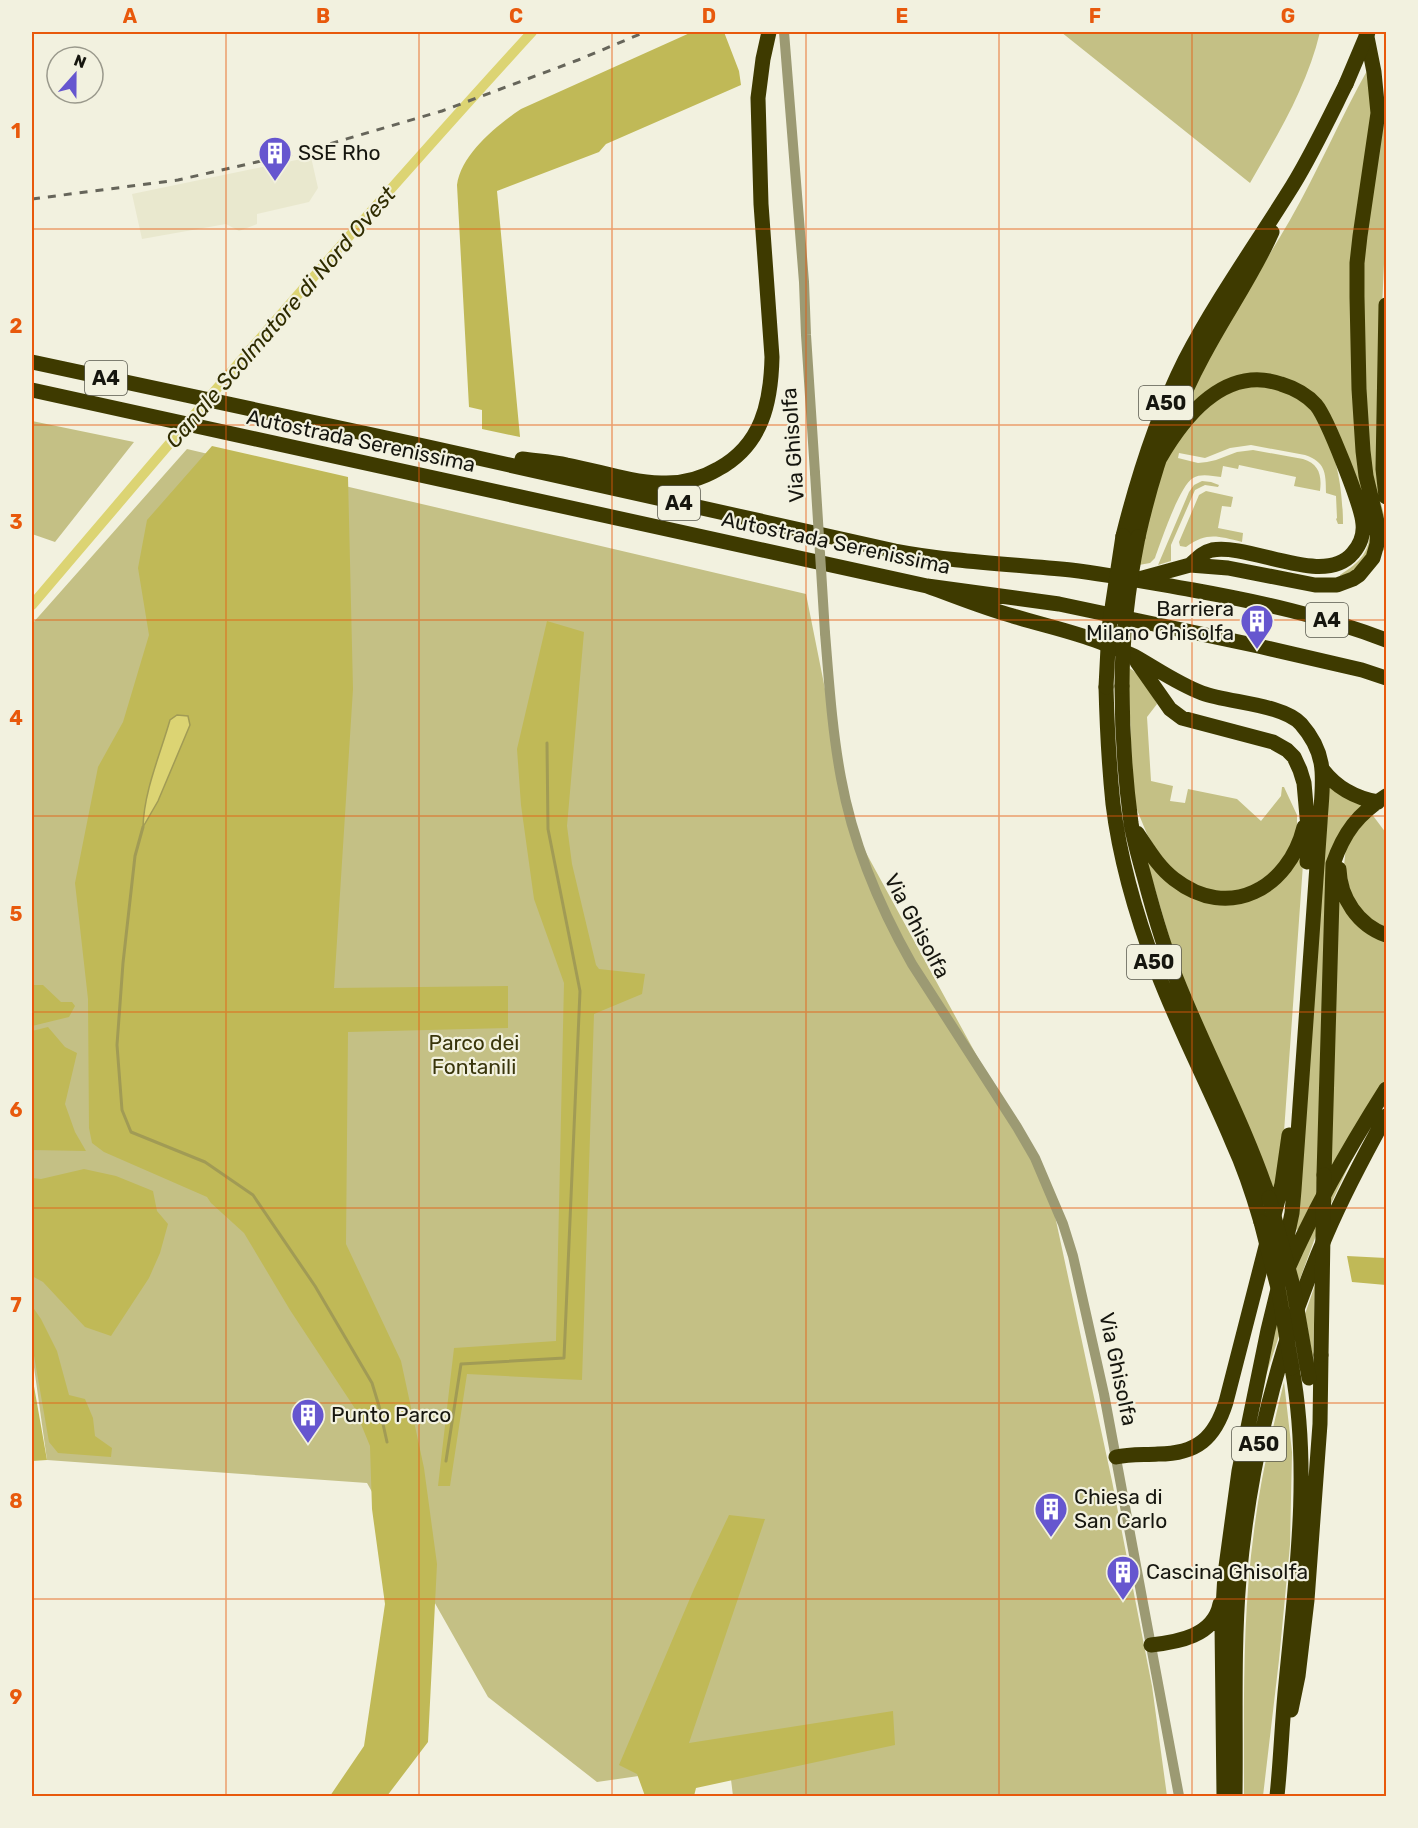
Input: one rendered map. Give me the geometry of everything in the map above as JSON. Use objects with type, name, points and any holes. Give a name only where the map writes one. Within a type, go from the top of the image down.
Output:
[{"type":"highway","points":[[424,446],[567,465],[624,478],[662,483],[697,479],[729,464],[742,452],[760,425],[772,376],[761,204],[759,98],[763,58],[769,32]]},
{"type":"highway","points":[[1368,36],[1386,101]]},
{"type":"highway","points":[[1136,580],[1190,565],[1228,568],[1328,586],[1337,585],[1353,579],[1367,566],[1375,552],[1378,526],[1366,476],[1362,441],[1357,297],[1357,263],[1361,225],[1378,113],[1368,36]]},
{"type":"highway","name":"A50","points":[[1277,1797],[1300,1507],[1300,1427],[1297,1395],[1278,1288],[1261,1222],[1233,1142],[1164,989],[1126,870],[1109,765],[1106,687],[1109,627],[1146,454],[1162,411],[1186,360],[1233,279],[1294,183],[1346,84],[1368,36]]},
{"type":"highway","points":[[1294,183],[1258,263],[1202,358],[1176,414],[1144,510],[1130,537],[1122,686],[1124,747],[1132,825],[1147,886],[1180,988],[1239,1118],[1269,1198],[1293,1286],[1309,1378],[1316,1469]]},
{"type":"highway","points":[[1386,305],[1383,469],[1386,477],[1386,497]]},
{"type":"highway","name":"Autostrada Serenissima","points":[[32,362],[424,446],[895,551],[938,558],[1071,570],[1136,580],[1302,612],[1386,640]]},
{"type":"highway","points":[[1160,458],[1172,437],[1188,417],[1217,392],[1229,385],[1252,380],[1276,382],[1298,391],[1317,406],[1329,429],[1360,507],[1363,524],[1361,541],[1348,558],[1336,564],[1313,567],[1224,549],[1205,552],[1190,565]]},
{"type":"highway","name":"Autostrada Serenissima","points":[[32,390],[927,586],[1059,604],[1362,670],[1386,678]]},
{"type":"highway","points":[[927,586],[1013,616],[1077,634],[1132,655],[1179,683],[1204,694],[1283,712],[1300,723],[1317,745],[1320,754],[1323,770],[1320,823],[1292,1213],[1239,1471],[1217,1616],[1201,1631],[1184,1639],[1150,1645]]},
{"type":"highway","points":[[1116,1456],[1174,1454],[1197,1446],[1214,1431],[1224,1411],[1270,1235],[1286,1158],[1309,839],[1304,783],[1294,757],[1281,746],[1262,739],[1182,718],[1170,709],[1132,655]]},
{"type":"highway","points":[[1323,770],[1334,782],[1346,790],[1370,800],[1382,799]]},
{"type":"highway","points":[[1281,1757],[1303,1640],[1320,1424],[1333,864],[1352,824],[1382,799]]},
{"type":"highway","points":[[1132,825],[1157,862],[1176,881],[1194,892],[1229,898],[1254,893],[1279,875],[1300,841],[1306,821]]},
{"type":"highway","points":[[1338,851],[1339,876],[1349,905],[1368,925],[1386,935]]},
{"type":"highway","points":[[1277,1294],[1324,1191],[1386,1089]]},
{"type":"highway","name":"A50","points":[[1235,1797],[1236,1626],[1239,1582],[1248,1505],[1264,1420],[1282,1353],[1310,1275],[1342,1198],[1386,1116]]},
{"type":"highway","points":[[1224,1797],[1222,1625],[1225,1574]]},
{"type":"street","name":"Via Ghisolfa","points":[[784,32],[804,282],[825,633],[832,716],[841,779],[853,829],[874,889],[903,948],[1035,1158],[1049,1188],[1073,1256],[1104,1394],[1179,1797]]},
{"type":"shaded area","points":[[692,32],[724,32],[739,71],[741,85],[606,144],[599,152],[497,191],[520,437],[482,429],[482,410],[469,407],[457,185],[465,162],[491,132],[521,109]]},
{"type":"shaded area","points":[[311,157],[318,188],[309,202],[257,214],[257,224],[239,231],[226,224],[142,239],[132,194]]},
{"type":"shaded area","points":[[212,446],[348,477],[353,689],[334,988],[508,986],[508,1028],[348,1032],[346,1244],[401,1361],[424,1468],[437,1564],[428,1742],[387,1796],[330,1796],[364,1746],[385,1604],[372,1509],[370,1446],[354,1407],[290,1310],[244,1233],[207,1197],[104,1152],[92,1143],[89,1128],[88,999],[75,883],[98,767],[123,722],[149,635],[138,568],[147,520]]},
{"type":"shaded area","points":[[547,621],[584,632],[567,826],[572,864],[596,965],[599,969],[645,974],[642,994],[594,1014],[582,1380],[467,1374],[450,1486],[438,1486],[454,1348],[556,1341],[564,983],[534,899],[521,805],[517,749]]},
{"type":"shaded area","points":[[177,715],[188,716],[190,725],[158,801],[143,827],[146,800],[153,773],[170,720]]},
{"type":"shaded area","points":[[32,985],[43,985],[61,1002],[72,1002],[75,1006],[69,1017],[32,1026]]},
{"type":"shaded area","points":[[48,1027],[65,1047],[77,1053],[65,1104],[75,1132],[86,1151],[32,1150],[32,1031]]},
{"type":"shaded area","points":[[84,1169],[116,1176],[153,1191],[157,1211],[168,1224],[160,1253],[149,1278],[111,1336],[85,1327],[43,1282],[32,1276],[32,1178],[41,1179]]},
{"type":"shaded area","points":[[1347,1256],[1386,1258],[1386,1285],[1352,1282]]},
{"type":"shaded area","points":[[32,1306],[57,1351],[69,1395],[85,1399],[93,1418],[95,1436],[112,1448],[111,1457],[58,1453],[49,1442],[32,1344]]},
{"type":"shaded area","points":[[32,1375],[47,1460],[32,1461]]},
{"type":"shaded area","points":[[729,1515],[765,1519],[689,1743],[893,1711],[895,1745],[696,1788],[694,1796],[645,1796],[637,1774],[619,1765],[694,1589]]},
{"type":"green space","points":[[1061,32],[1117,34],[1118,32],[1320,32],[1300,91],[1250,183]]},
{"type":"green space","points":[[1368,69],[1373,110],[1357,208],[1371,515],[1370,552],[1351,573],[1340,576],[1358,561],[1366,550],[1370,528],[1333,426],[1271,375],[1185,408],[1208,359],[1300,201]]},
{"type":"green space","points":[[1384,124],[1386,124],[1386,219],[1382,309],[1380,500],[1386,522],[1386,551],[1381,550],[1368,458],[1362,280],[1365,231]]},
{"type":"green space","points":[[1250,385],[1271,386],[1299,398],[1323,428],[1337,466],[1343,524],[1338,524],[1336,519],[1336,496],[1326,493],[1323,469],[1312,458],[1251,445],[1230,448],[1205,458],[1179,453],[1178,458],[1198,463],[1253,450],[1303,459],[1316,467],[1320,480],[1320,491],[1294,486],[1296,477],[1239,465],[1238,469],[1223,466],[1221,477],[1196,476],[1182,491],[1155,558],[1150,563],[1139,565],[1160,472],[1180,435],[1219,397]]},
{"type":"green space","points":[[32,421],[134,442],[55,542],[32,534]]},
{"type":"green space","name":"Parco dei Fontanili","points":[[187,449],[806,594],[853,829],[1049,1188],[1112,1481],[1152,1686],[1167,1796],[733,1796],[729,1763],[597,1782],[488,1697],[367,1483],[47,1460],[32,1353],[32,624]]},
{"type":"green space","points":[[1202,481],[1219,485],[1218,487],[1205,485],[1195,490],[1171,545],[1171,561],[1158,565],[1189,492],[1194,485]]},
{"type":"green space","points":[[1206,491],[1233,497],[1231,507],[1222,506],[1218,528],[1243,533],[1242,542],[1206,537],[1186,547],[1180,546],[1179,542],[1199,495]]},
{"type":"green space","points":[[1128,667],[1141,679],[1157,704],[1147,717],[1151,781],[1173,786],[1170,801],[1185,803],[1188,789],[1237,799],[1261,821],[1281,796],[1282,787],[1284,787],[1297,815],[1294,839],[1276,870],[1242,892],[1206,891],[1176,875],[1147,834],[1135,805],[1133,792]]},
{"type":"green space","points":[[1329,783],[1362,806],[1343,828],[1316,1196],[1298,1230],[1294,1229]]},
{"type":"green space","points":[[1371,813],[1386,833],[1386,929],[1371,921],[1352,898],[1344,866],[1346,846]]},
{"type":"green space","points":[[1304,850],[1284,1132],[1274,1195],[1181,977],[1144,852],[1163,876],[1235,903]]},
{"type":"green space","points":[[1337,892],[1386,939],[1386,1080],[1330,1172]]},
{"type":"green space","points":[[1364,1133],[1315,1238],[1260,1393],[1272,1340],[1294,1265]]},
{"type":"green space","points":[[1315,1285],[1313,1360],[1305,1314]]},
{"type":"green space","points":[[1284,1382],[1292,1452],[1290,1545],[1279,1660],[1263,1796],[1244,1796],[1244,1664],[1250,1564],[1263,1474]]},
{"type":"waterway","name":"Canale Scolmatore di Nord Ovest","points":[[32,605],[217,388],[532,32]]},
{"type":"waterway","points":[[446,1461],[461,1364],[564,1358],[580,991],[548,829],[547,743]]},
{"type":"waterway","points":[[143,827],[135,856],[123,963],[117,1045],[122,1110],[131,1132],[205,1162],[253,1195],[315,1286],[372,1383],[387,1442]]},
{"type":"railway","points":[[32,199],[178,180],[305,151],[442,111],[645,32]]},
{"type":"place","name":"SSE Rho","points":[[275,182]]},
{"type":"place","name":"Barriera Milano Ghisolfa","points":[[1257,650]]},
{"type":"place","name":"Punto Parco","points":[[308,1444]]},
{"type":"place","name":"Chiesa di San Carlo","points":[[1051,1538]]},
{"type":"place","name":"Cascina Ghisolfa","points":[[1123,1601]]}]
